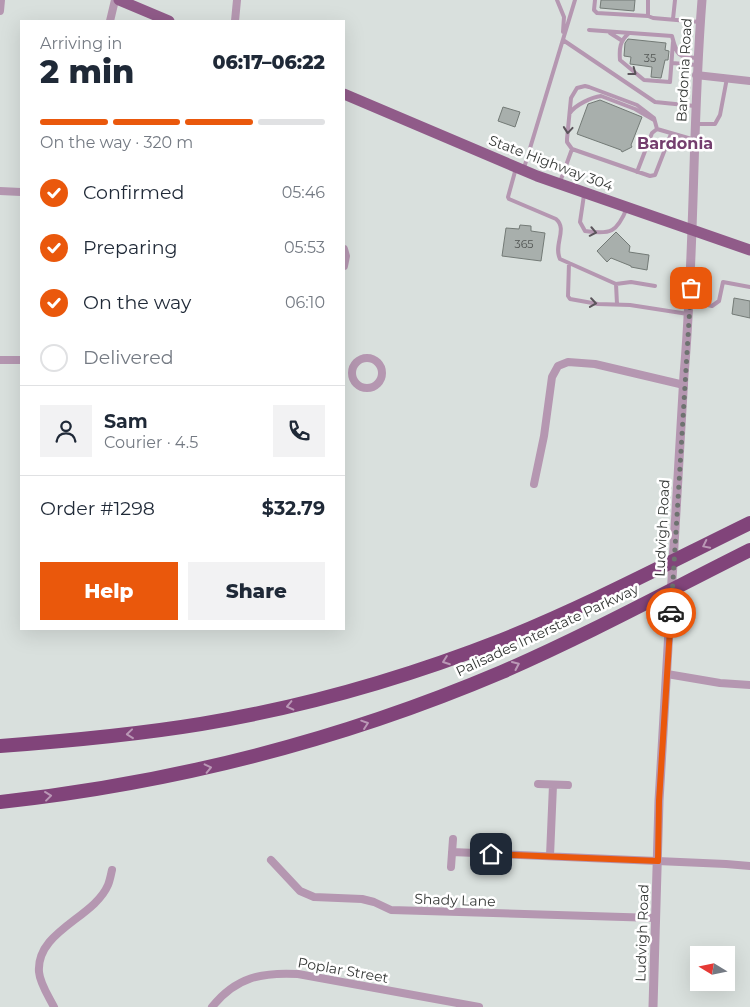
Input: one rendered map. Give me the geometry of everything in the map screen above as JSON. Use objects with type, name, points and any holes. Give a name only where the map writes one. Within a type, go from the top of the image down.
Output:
[{"type":"highway","name":"Palisades Interstate Parkway","points":[[0,746],[110,737],[202,724],[294,706],[384,681],[443,662],[530,628],[586,603],[750,523]]},
{"type":"highway","name":"Palisades Interstate Parkway","points":[[0,802],[89,791],[174,775],[272,752],[363,724],[444,695],[530,659],[750,550]]},
{"type":"main road","points":[[119,0],[132,3],[167,20]]},
{"type":"main road","name":"State Highway 304","points":[[345,94],[559,184],[750,250]]},
{"type":"street","points":[[0,11],[1,0]]},
{"type":"street","points":[[110,20],[115,0]]},
{"type":"street","points":[[234,20],[237,0]]},
{"type":"street","name":"Bardonia Road","points":[[692,230],[696,75],[702,0]]},
{"type":"street","points":[[696,75],[750,80]]},
{"type":"street","points":[[0,191],[20,192]]},
{"type":"street","name":"Ludvigh Road","points":[[653,1007],[659,801],[690,314],[692,230]]},
{"type":"street","points":[[368,358],[379,364],[382,375],[377,385],[366,388],[355,383],[348,372],[356,362],[368,358]]},
{"type":"street","points":[[0,360],[20,360]]},
{"type":"street","points":[[534,484],[544,436],[552,377],[558,366],[568,362],[595,364],[684,385]]},
{"type":"street","points":[[667,674],[720,683],[750,685]]},
{"type":"street","points":[[538,784],[568,785]]},
{"type":"street","points":[[550,856],[554,784]]},
{"type":"street","points":[[451,867],[453,839]]},
{"type":"street","points":[[452,852],[750,866]]},
{"type":"street","name":"Shady Lane","points":[[271,860],[300,891],[314,897],[362,899],[391,910],[656,918]]},
{"type":"street","points":[[54,1007],[39,973],[40,958],[46,944],[98,899],[108,885],[112,870]]},
{"type":"street","name":"Poplar Street","points":[[212,1007],[221,996],[236,985],[255,976],[275,973],[298,974],[479,1007]]},
{"type":"lane","points":[[557,0],[564,17],[563,40]]},
{"type":"lane","points":[[575,0],[520,169],[508,197],[560,222],[557,252],[560,259],[616,284],[630,282],[655,286]]},
{"type":"lane","points":[[595,0],[594,10],[597,13],[700,22]]},
{"type":"lane","points":[[648,0],[648,16]]},
{"type":"lane","points":[[673,19],[675,0]]},
{"type":"lane","points":[[589,30],[672,36],[677,53],[682,57],[697,62]]},
{"type":"lane","points":[[608,32],[621,40]]},
{"type":"lane","points":[[629,33],[621,40],[620,60],[644,80],[670,82],[673,42]]},
{"type":"lane","points":[[563,40],[655,102],[695,106]]},
{"type":"lane","points":[[672,63],[697,62]]},
{"type":"lane","points":[[695,124],[715,124],[720,115],[727,78]]},
{"type":"lane","points":[[656,126],[652,115],[637,105],[585,86],[577,88],[572,94],[567,142],[572,149],[637,172],[656,176],[672,134]]},
{"type":"lane","points":[[569,115],[574,107],[597,96],[601,96],[635,109],[653,119],[656,126],[672,134],[695,140]]},
{"type":"lane","points":[[637,172],[656,126]]},
{"type":"lane","points":[[559,184],[572,149]]},
{"type":"lane","points":[[584,192],[580,222],[585,231],[601,233],[615,228],[620,225],[628,208]]},
{"type":"lane","points":[[569,263],[569,298],[598,304],[630,305],[690,314]]},
{"type":"lane","points":[[690,301],[712,306],[719,301],[723,282],[750,287]]},
{"type":"lane","points":[[616,284],[618,304]]},
{"type":"building","points":[[601,0],[635,0],[634,11],[600,8]]},
{"type":"building","points":[[628,39],[666,43],[665,50],[669,51],[668,60],[665,60],[661,78],[651,77],[652,67],[630,64],[631,57],[624,56],[625,43]]},
{"type":"building","points":[[600,100],[642,117],[631,145],[632,147],[622,152],[577,134],[588,104]]},
{"type":"building","points":[[503,107],[520,112],[515,127],[498,121]]},
{"type":"building","points":[[520,225],[531,226],[531,231],[545,233],[541,261],[502,256],[506,228],[519,229]]},
{"type":"building","points":[[616,232],[630,246],[629,252],[649,255],[647,270],[631,267],[611,258],[607,262],[597,251]]},
{"type":"building","points":[[734,298],[750,301],[750,318],[732,314]]},
{"type":"way so far","points":[[671,613],[684,375],[690,323],[691,288]]},
{"type":"district","name":"Bardonia","points":[[675,143]]},
{"type":"route","points":[[491,854],[658,861],[659,801],[671,613]]}]
